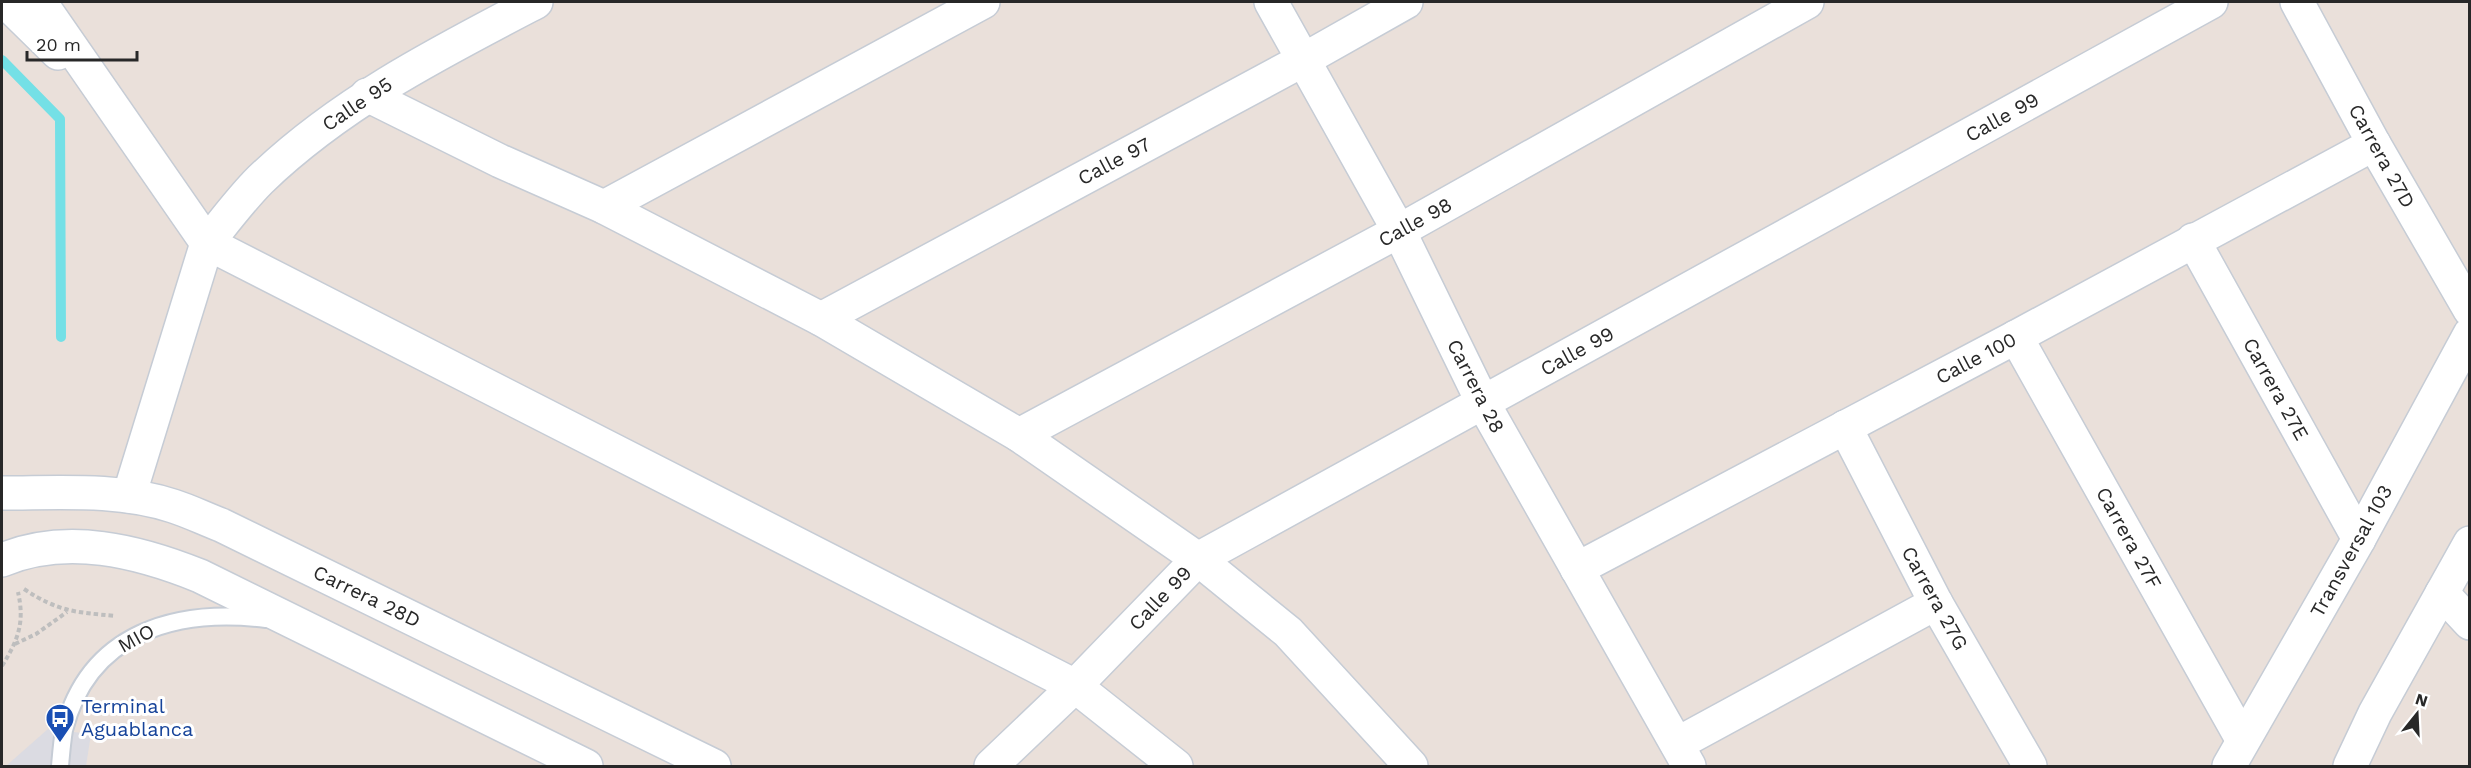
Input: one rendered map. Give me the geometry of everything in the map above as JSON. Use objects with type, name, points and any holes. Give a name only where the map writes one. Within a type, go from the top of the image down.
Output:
[{"type":"street","points":[[6,2],[111,105]]},
{"type":"street","points":[[40,2],[207,243],[1076,686],[1176,766]]},
{"type":"street","name":"Calle 95","points":[[207,243],[259,182],[312,134],[367,95],[536,2]]},
{"type":"street","points":[[604,207],[983,2]]},
{"type":"street","name":"Carrera 28","points":[[1271,2],[1305,59],[1399,231],[1483,403],[1683,755]]},
{"type":"street","name":"Calle 97","points":[[821,318],[1305,59],[1406,2]]},
{"type":"street","name":"Calle 98","points":[[1018,435],[1399,231],[1807,2]]},
{"type":"street","name":"Calle 99","points":[[991,766],[1076,686],[1198,559],[2211,2]]},
{"type":"street","name":"Carrera 27D","points":[[2297,2],[2374,144],[2469,310]]},
{"type":"street","points":[[367,95],[500,160],[604,207],[821,318],[1018,435],[1198,559],[1288,632],[1411,766]]},
{"type":"street","name":"Calle 100","points":[[1577,569],[2016,337],[2374,144]]},
{"type":"street","name":"Carrera 27E","points":[[2193,240],[2359,539]]},
{"type":"street","points":[[129,496],[207,243]]},
{"type":"street","name":"Transversal 103","points":[[2236,753],[2359,539],[2469,334]]},
{"type":"street","name":"Carrera 27F","points":[[2016,337],[2236,753]]},
{"type":"street","name":"Carrera 27G","points":[[1845,427],[1936,603],[2030,766]]},
{"type":"street","name":"Carrera 28D","points":[[2,493],[85,492],[129,496],[172,505],[221,525],[714,766]]},
{"type":"street","points":[[2350,766],[2376,712],[2469,543]]},
{"type":"street","points":[[2,560],[44,549],[89,547],[157,559],[200,576],[586,766]]},
{"type":"street","points":[[2442,593],[2469,623]]},
{"type":"street","points":[[1683,755],[1936,603]]},
{"type":"lane","name":"MIO","points":[[60,766],[64,730],[77,694],[100,663],[123,642],[155,626],[192,617],[229,614],[288,621]]},
{"type":"path","points":[[2,666],[15,644],[23,614],[16,583],[46,604],[67,611],[134,617],[155,626]]},
{"type":"path","points":[[15,644],[36,634],[67,611]]},
{"type":"shaded area","name":"Terminal Aguablanca","points":[[48,729],[91,734],[86,766],[6,766]]},
{"type":"waterway","points":[[2,60],[60,119],[61,337]]},
{"type":"place","name":"Terminal Aguablanca","points":[[60,744]]}]
